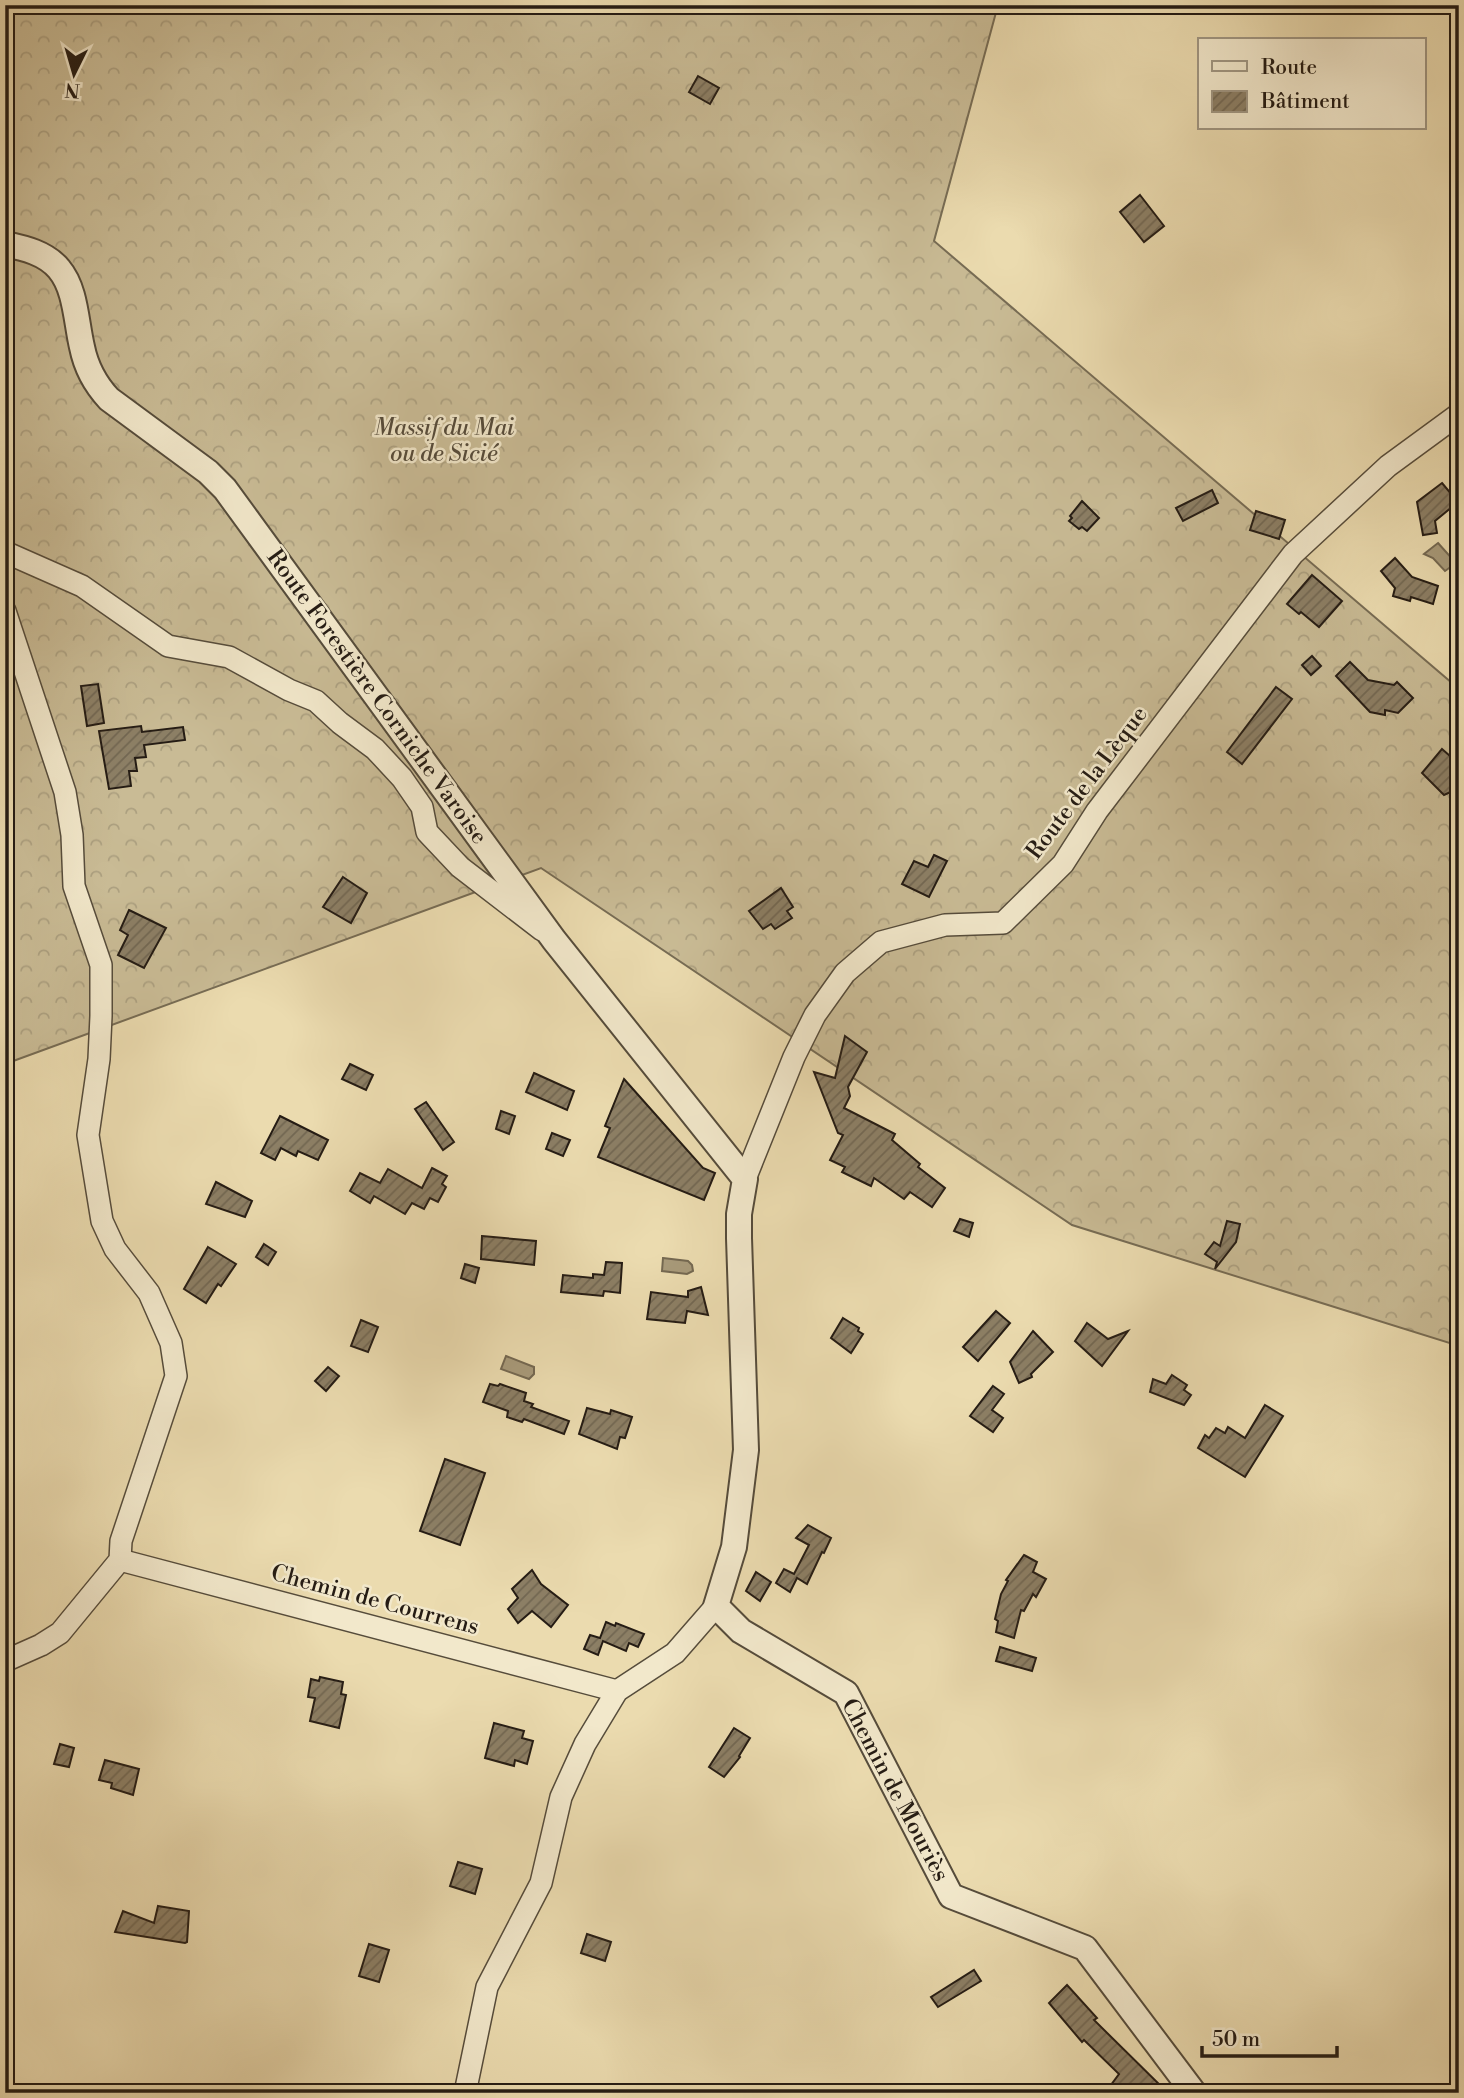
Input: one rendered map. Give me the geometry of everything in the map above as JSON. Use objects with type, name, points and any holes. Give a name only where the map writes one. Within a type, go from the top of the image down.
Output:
[{"type":"street","name":"Route Forestière Corniche Varoise","points":[[5,244],[36,252],[59,268],[71,292],[82,348],[98,388],[109,399],[208,471],[225,489],[554,940],[745,1179]]},
{"type":"street","name":"Route de la Lèque","points":[[745,1179],[799,1046],[815,1015],[845,973],[881,942],[944,925],[1003,923],[1063,864],[1097,811],[1293,554],[1388,466],[1459,414]]},
{"type":"street","points":[[5,552],[82,586],[169,646],[229,657],[289,690],[316,701],[375,749],[402,778],[422,807],[427,832],[460,867],[554,940]]},
{"type":"street","points":[[5,611],[65,792],[72,835],[74,886],[101,965],[99,1059],[88,1135],[102,1221],[115,1249],[149,1293],[171,1343],[176,1376],[121,1541],[120,1560],[60,1633],[5,1661]]},
{"type":"street","points":[[465,2093],[487,1987],[541,1883],[561,1797],[585,1744],[617,1690],[674,1653],[716,1606],[734,1547],[746,1450],[739,1238],[739,1214],[745,1179]]},
{"type":"street","name":"Chemin de Courrens","points":[[120,1560],[617,1690]]},
{"type":"street","name":"Chemin de Mouriès","points":[[716,1606],[741,1631],[846,1693],[951,1896],[1085,1948],[1194,2093]]},
{"type":"green space","name":"Massif du Mai ou de Sicié","points":[[5,5],[998,5],[934,241],[1459,689],[1459,1346],[1072,1225],[541,868],[5,1064]]},
{"type":"shaded area","points":[[1438,543],[1456,563],[1445,571],[1433,558],[1424,554]]},
{"type":"shaded area","points":[[663,1258],[688,1261],[693,1271],[687,1274],[662,1271]]},
{"type":"shaded area","points":[[506,1356],[534,1367],[534,1374],[529,1379],[501,1369]]},
{"type":"building","points":[[698,76],[719,88],[710,104],[689,92]]},
{"type":"building","points":[[1140,195],[1164,226],[1144,242],[1120,212]]},
{"type":"building","points":[[1442,483],[1458,502],[1435,521],[1437,533],[1423,535],[1417,502]]},
{"type":"building","points":[[1212,490],[1218,503],[1183,521],[1176,508]]},
{"type":"building","points":[[1082,501],[1099,518],[1087,531],[1082,527],[1079,529],[1069,521]]},
{"type":"building","points":[[1256,511],[1285,520],[1279,539],[1250,530]]},
{"type":"building","points":[[1395,558],[1412,577],[1438,586],[1433,604],[1411,597],[1410,601],[1393,596],[1395,588],[1381,571]]},
{"type":"building","points":[[1312,575],[1342,601],[1319,627],[1287,604]]},
{"type":"building","points":[[1312,656],[1321,666],[1311,675],[1302,665]]},
{"type":"building","points":[[1350,662],[1368,680],[1394,685],[1397,682],[1413,698],[1398,713],[1385,710],[1385,715],[1370,712],[1336,676]]},
{"type":"building","points":[[98,684],[104,723],[87,726],[81,686]]},
{"type":"building","points":[[1276,687],[1292,699],[1242,764],[1227,752]]},
{"type":"building","points":[[141,726],[142,732],[183,727],[185,740],[144,745],[146,757],[135,758],[137,771],[129,771],[131,786],[109,789],[99,731]]},
{"type":"building","points":[[1442,749],[1459,764],[1459,788],[1444,795],[1422,773]]},
{"type":"building","points":[[934,855],[947,861],[929,897],[902,884],[914,861],[928,867]]},
{"type":"building","points":[[343,877],[367,893],[351,923],[323,907]]},
{"type":"building","points":[[781,888],[793,907],[787,911],[792,918],[775,929],[771,924],[763,929],[749,911]]},
{"type":"building","points":[[129,910],[166,928],[144,968],[118,955],[128,935],[120,930]]},
{"type":"building","points":[[845,1036],[867,1052],[848,1087],[850,1096],[844,1108],[895,1134],[892,1140],[920,1164],[918,1167],[945,1188],[932,1207],[910,1192],[904,1199],[874,1178],[871,1186],[842,1172],[845,1167],[830,1160],[843,1135],[838,1133],[814,1072],[835,1078]]},
{"type":"building","points":[[350,1064],[373,1075],[366,1090],[342,1079]]},
{"type":"building","points":[[534,1073],[574,1091],[567,1110],[526,1092]]},
{"type":"building","points":[[624,1079],[703,1168],[715,1173],[704,1200],[598,1157],[610,1128],[605,1126]]},
{"type":"building","points":[[426,1102],[454,1142],[443,1150],[415,1109]]},
{"type":"building","points":[[501,1111],[515,1116],[509,1134],[496,1129]]},
{"type":"building","points":[[280,1116],[328,1140],[318,1160],[298,1151],[296,1156],[281,1148],[275,1160],[261,1153]]},
{"type":"building","points":[[552,1133],[570,1140],[563,1156],[546,1149]]},
{"type":"building","points":[[432,1168],[447,1176],[442,1184],[446,1187],[438,1202],[430,1198],[424,1209],[412,1203],[405,1214],[374,1196],[370,1203],[350,1191],[360,1173],[380,1183],[388,1169],[422,1188]]},
{"type":"building","points":[[216,1182],[252,1201],[245,1217],[206,1204]]},
{"type":"building","points":[[960,1219],[973,1223],[969,1237],[954,1231]]},
{"type":"building","points":[[1227,1221],[1240,1224],[1236,1242],[1215,1269],[1217,1262],[1205,1254],[1214,1242],[1220,1246]]},
{"type":"building","points":[[482,1236],[536,1241],[534,1265],[481,1259]]},
{"type":"building","points":[[264,1244],[276,1252],[268,1265],[256,1257]]},
{"type":"building","points":[[208,1247],[236,1264],[206,1303],[184,1289]]},
{"type":"building","points":[[606,1262],[622,1263],[620,1293],[604,1291],[603,1296],[561,1292],[563,1275],[593,1278],[593,1274],[604,1275]]},
{"type":"building","points":[[465,1264],[479,1268],[475,1283],[461,1278]]},
{"type":"building","points":[[701,1287],[708,1315],[687,1311],[685,1323],[647,1319],[651,1292],[688,1297],[688,1291]]},
{"type":"building","points":[[996,1311],[1010,1323],[978,1361],[963,1347]]},
{"type":"building","points":[[843,1318],[859,1328],[858,1331],[863,1334],[851,1353],[831,1338]]},
{"type":"building","points":[[361,1320],[378,1327],[368,1352],[351,1346]]},
{"type":"building","points":[[1087,1323],[1108,1339],[1128,1331],[1102,1366],[1075,1341]]},
{"type":"building","points":[[1033,1331],[1053,1352],[1031,1374],[1032,1377],[1019,1383],[1010,1362]]},
{"type":"building","points":[[328,1367],[339,1376],[326,1391],[315,1381]]},
{"type":"building","points":[[1172,1375],[1187,1385],[1184,1390],[1191,1395],[1184,1405],[1150,1392],[1153,1379],[1166,1384]]},
{"type":"building","points":[[490,1384],[500,1384],[526,1393],[524,1401],[533,1404],[531,1407],[569,1421],[564,1434],[524,1419],[522,1422],[507,1417],[508,1411],[483,1402]]},
{"type":"building","points":[[993,1386],[1004,1394],[992,1410],[1003,1418],[993,1432],[970,1416]]},
{"type":"building","points":[[1265,1405],[1283,1416],[1245,1477],[1198,1448],[1205,1435],[1209,1438],[1216,1428],[1225,1433],[1228,1427],[1245,1438]]},
{"type":"building","points":[[587,1408],[610,1414],[611,1410],[632,1417],[625,1438],[620,1437],[617,1449],[579,1434]]},
{"type":"building","points":[[445,1459],[485,1473],[460,1545],[420,1531]]},
{"type":"building","points":[[808,1525],[831,1538],[807,1584],[797,1578],[790,1592],[776,1583],[784,1569],[794,1574],[809,1545],[796,1538]]},
{"type":"building","points":[[1024,1555],[1037,1562],[1033,1572],[1046,1579],[1036,1597],[1033,1594],[1024,1611],[1021,1610],[1014,1638],[996,1632],[998,1621],[995,1619],[1001,1594],[1008,1581],[1006,1580]]},
{"type":"building","points":[[532,1570],[541,1584],[568,1605],[551,1627],[532,1611],[518,1623],[508,1609],[518,1598],[512,1589]]},
{"type":"building","points":[[756,1572],[771,1582],[760,1601],[746,1591]]},
{"type":"building","points":[[606,1622],[644,1634],[638,1647],[629,1643],[626,1651],[603,1641],[598,1655],[584,1649],[590,1635],[600,1638]]},
{"type":"building","points":[[1000,1647],[1036,1658],[1032,1671],[996,1661]]},
{"type":"building","points":[[320,1677],[343,1682],[341,1694],[346,1695],[339,1728],[310,1721],[315,1698],[308,1697],[311,1679],[319,1681]]},
{"type":"building","points":[[494,1723],[524,1731],[522,1738],[533,1741],[527,1764],[515,1760],[514,1766],[485,1758]]},
{"type":"building","points":[[734,1728],[750,1738],[740,1757],[724,1777],[709,1767]]},
{"type":"building","points":[[60,1744],[74,1748],[69,1767],[54,1764]]},
{"type":"building","points":[[105,1760],[139,1769],[133,1795],[111,1788],[112,1783],[99,1780]]},
{"type":"building","points":[[458,1862],[482,1869],[475,1894],[450,1886]]},
{"type":"building","points":[[158,1906],[189,1911],[187,1942],[115,1932],[123,1911],[154,1923]]},
{"type":"building","points":[[587,1934],[611,1942],[605,1961],[581,1953]]},
{"type":"building","points":[[369,1944],[389,1950],[379,1982],[359,1976]]},
{"type":"building","points":[[974,1970],[981,1981],[938,2007],[931,1997]]},
{"type":"building","points":[[1067,1985],[1097,2018],[1094,2020],[1168,2093],[1105,2093],[1119,2074],[1084,2040],[1082,2042],[1049,2003]]}]
